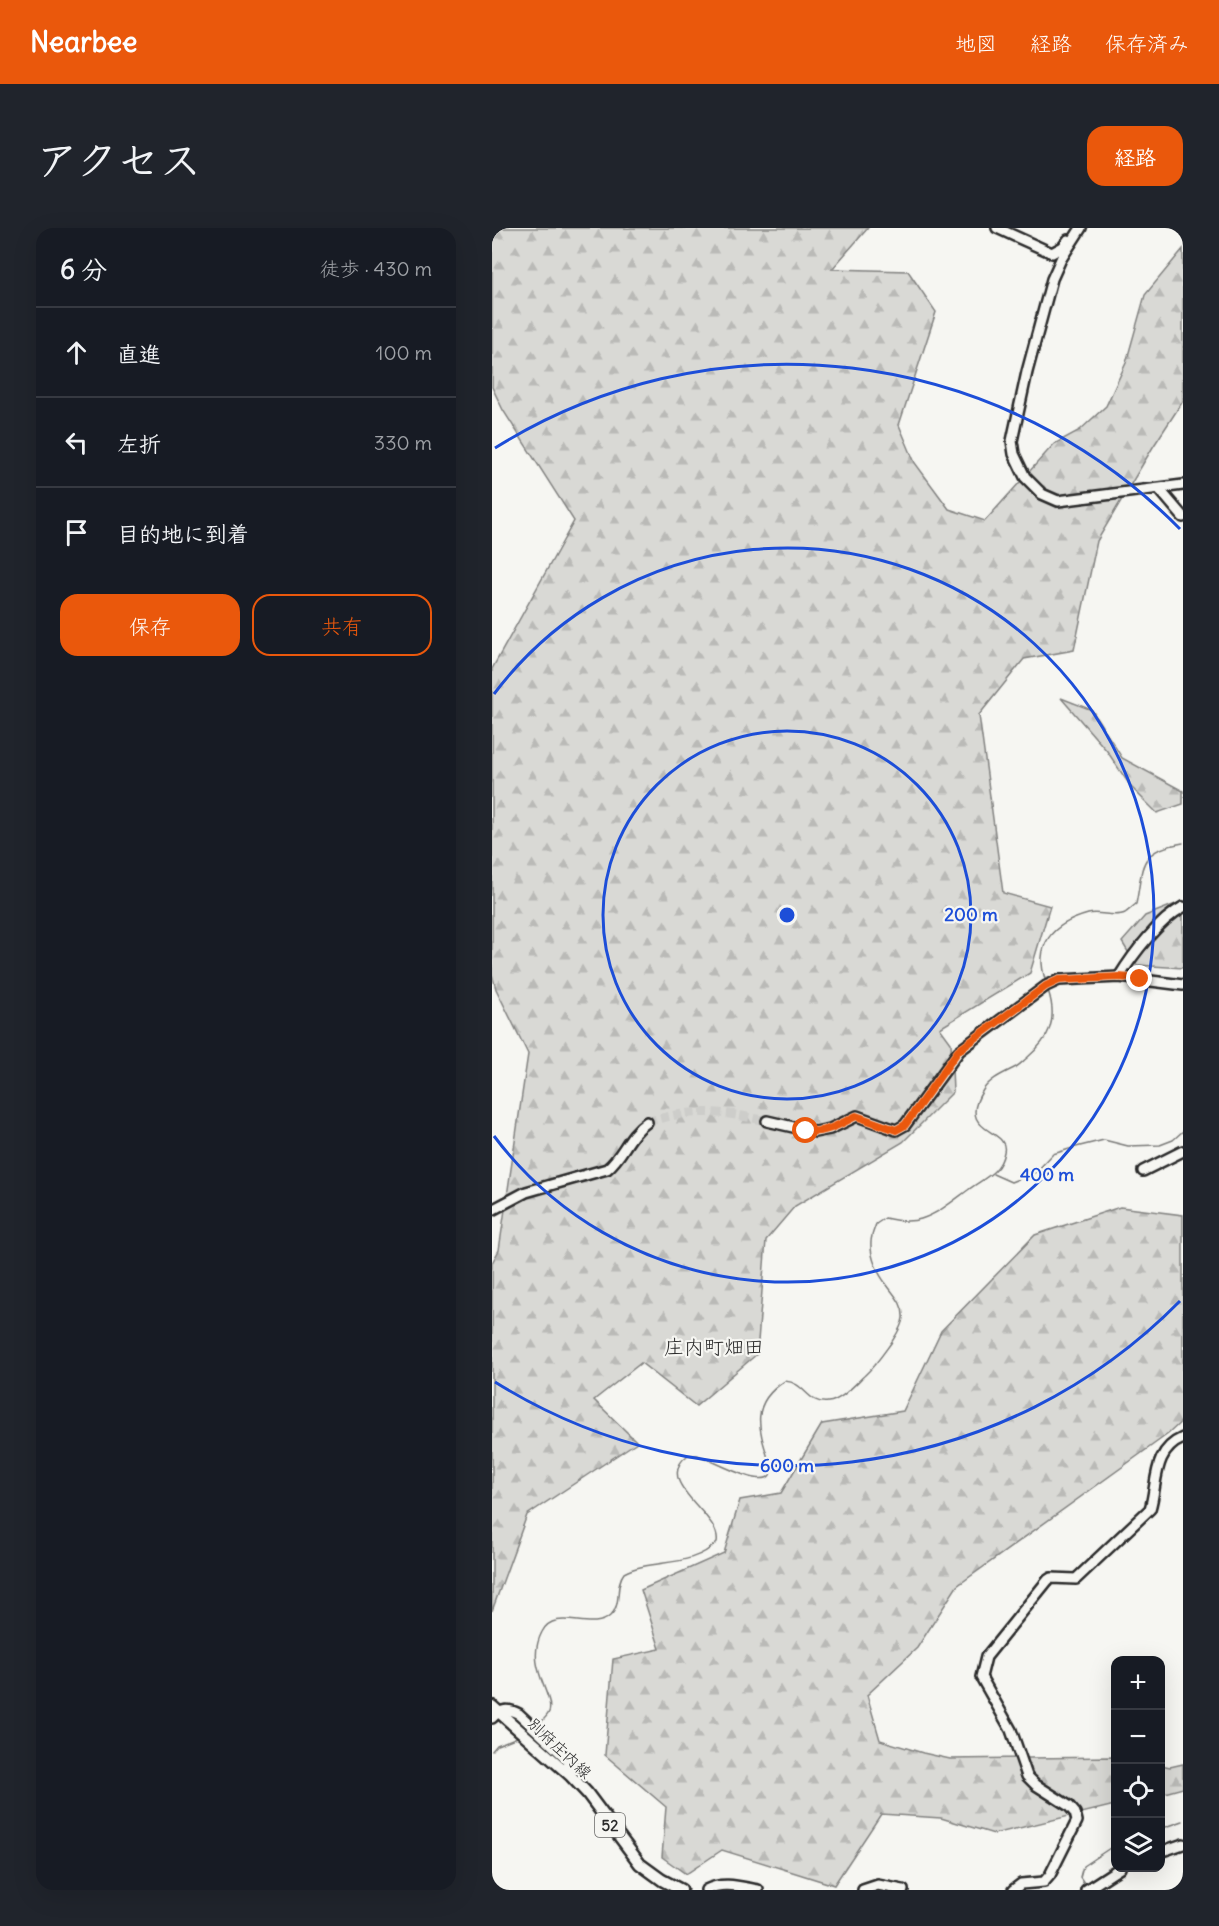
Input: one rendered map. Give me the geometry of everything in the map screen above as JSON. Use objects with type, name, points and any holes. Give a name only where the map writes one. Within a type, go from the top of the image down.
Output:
[{"type":"main road","name":"別府庄内線","points":[[494,1712],[512,1724],[571,1776],[640,1864],[662,1881],[681,1890]]},
{"type":"street","points":[[997,228],[1052,253],[1063,247],[1071,235],[1080,230]]},
{"type":"street","points":[[1080,230],[1052,279],[1020,402],[1012,441],[1014,454],[1025,477],[1042,494],[1058,501],[1183,486]]},
{"type":"street","points":[[1160,490],[1183,517]]},
{"type":"street","points":[[1119,977],[1152,935],[1175,911],[1183,907]]},
{"type":"street","points":[[767,1121],[815,1132],[830,1129],[856,1116],[896,1130],[905,1125],[958,1051],[1046,986],[1059,980],[1119,977],[1183,985]]},
{"type":"street","points":[[492,1210],[526,1192],[607,1169],[614,1164],[636,1130],[647,1122]]},
{"type":"street","points":[[1143,1171],[1183,1151]]},
{"type":"street","points":[[1013,1890],[1021,1884],[1044,1882],[1050,1875],[1077,1821],[1075,1813],[1069,1806],[1036,1785],[1027,1776],[1011,1730],[981,1677],[986,1657],[1051,1578],[1076,1579],[1150,1509],[1154,1497],[1155,1478],[1161,1460],[1170,1443],[1183,1438]]},
{"type":"street","points":[[494,1712],[511,1709],[519,1714],[567,1759],[571,1765],[571,1776]]},
{"type":"street","points":[[1165,1851],[1183,1844]]},
{"type":"street","points":[[1086,1890],[1114,1872]]},
{"type":"street","points":[[706,1890],[715,1885],[730,1885],[758,1890]]},
{"type":"street","points":[[863,1890],[878,1885],[903,1890]]},
{"type":"green space","points":[[492,228],[868,228],[832,269],[908,271],[936,312],[899,425],[915,463],[949,509],[985,521],[1054,444],[1080,430],[1106,406],[1126,363],[1145,295],[1183,249],[1183,401],[1097,541],[1074,650],[1024,659],[979,715],[1003,893],[1050,906],[1030,973],[940,1028],[951,1043],[953,1092],[903,1142],[795,1206],[766,1240],[757,1354],[696,1406],[641,1363],[594,1400],[637,1442],[527,1515],[492,1611],[492,1263],[499,1250],[528,1054],[496,989],[492,974],[492,669],[574,521],[503,410],[492,387]]},
{"type":"green space","points":[[1061,698],[1092,710],[1122,758],[1183,791],[1183,804],[1157,813],[1131,787],[1107,751]]},
{"type":"green space","points":[[1183,901],[1183,968],[1136,965],[1122,942],[1145,916]]},
{"type":"green space","points":[[1120,1207],[1183,1215],[1183,1420],[1168,1434],[957,1586],[917,1648],[867,1695],[880,1740],[923,1753],[950,1759],[1111,1757],[1111,1806],[994,1834],[941,1818],[881,1814],[834,1885],[722,1850],[686,1874],[662,1857],[666,1807],[605,1755],[613,1659],[660,1649],[641,1590],[724,1553],[740,1500],[781,1493],[822,1424],[903,1411],[941,1331],[1035,1235]]},
{"type":"green space","points":[[1183,1764],[1183,1788],[1165,1793],[1165,1766]]},
{"type":"waterway","points":[[1046,982],[1042,957],[1044,947],[1055,930],[1075,918],[1088,914],[1125,913],[1136,904],[1145,862],[1157,851],[1183,843]]},
{"type":"waterway","points":[[537,1726],[549,1712],[550,1705],[536,1657],[537,1645],[542,1632],[548,1625],[564,1620],[602,1621],[614,1611],[618,1601],[619,1584],[624,1573],[635,1568],[684,1560],[696,1556],[717,1542],[716,1531],[682,1487],[678,1476],[679,1466],[688,1455],[697,1455],[746,1476],[765,1478],[770,1475],[771,1470],[762,1437],[760,1416],[766,1398],[774,1389],[785,1381],[792,1382],[816,1400],[833,1401],[848,1392],[879,1360],[891,1343],[901,1325],[903,1313],[898,1300],[881,1276],[873,1259],[871,1240],[876,1224],[885,1218],[908,1221],[928,1216],[985,1179],[999,1166],[1004,1144],[979,1123],[975,1115],[976,1104],[986,1086],[1021,1064],[1046,1036],[1052,1019],[1048,990]]},
{"type":"waterway","points":[[993,1174],[1011,1182],[1036,1172],[1053,1154],[1076,1147],[1104,1140],[1128,1146],[1160,1145],[1173,1140],[1183,1131]]},
{"type":"waterway","points":[[492,1751],[497,1745],[520,1736]]},
{"type":"waterway","points":[[1165,1827],[1183,1821]]},
{"type":"waterway","points":[[1086,1886],[1080,1877],[1083,1866],[1111,1847]]},
{"type":"tunnel","points":[[647,1122],[707,1112],[767,1121]]},
{"type":"district","name":"庄内町畑田","points":[[714,1346]]},
{"type":"route","points":[[806,1131],[830,1129],[856,1116],[896,1130],[905,1125],[958,1051],[1046,986],[1059,980],[1097,980],[1119,977],[1140,979]]}]
